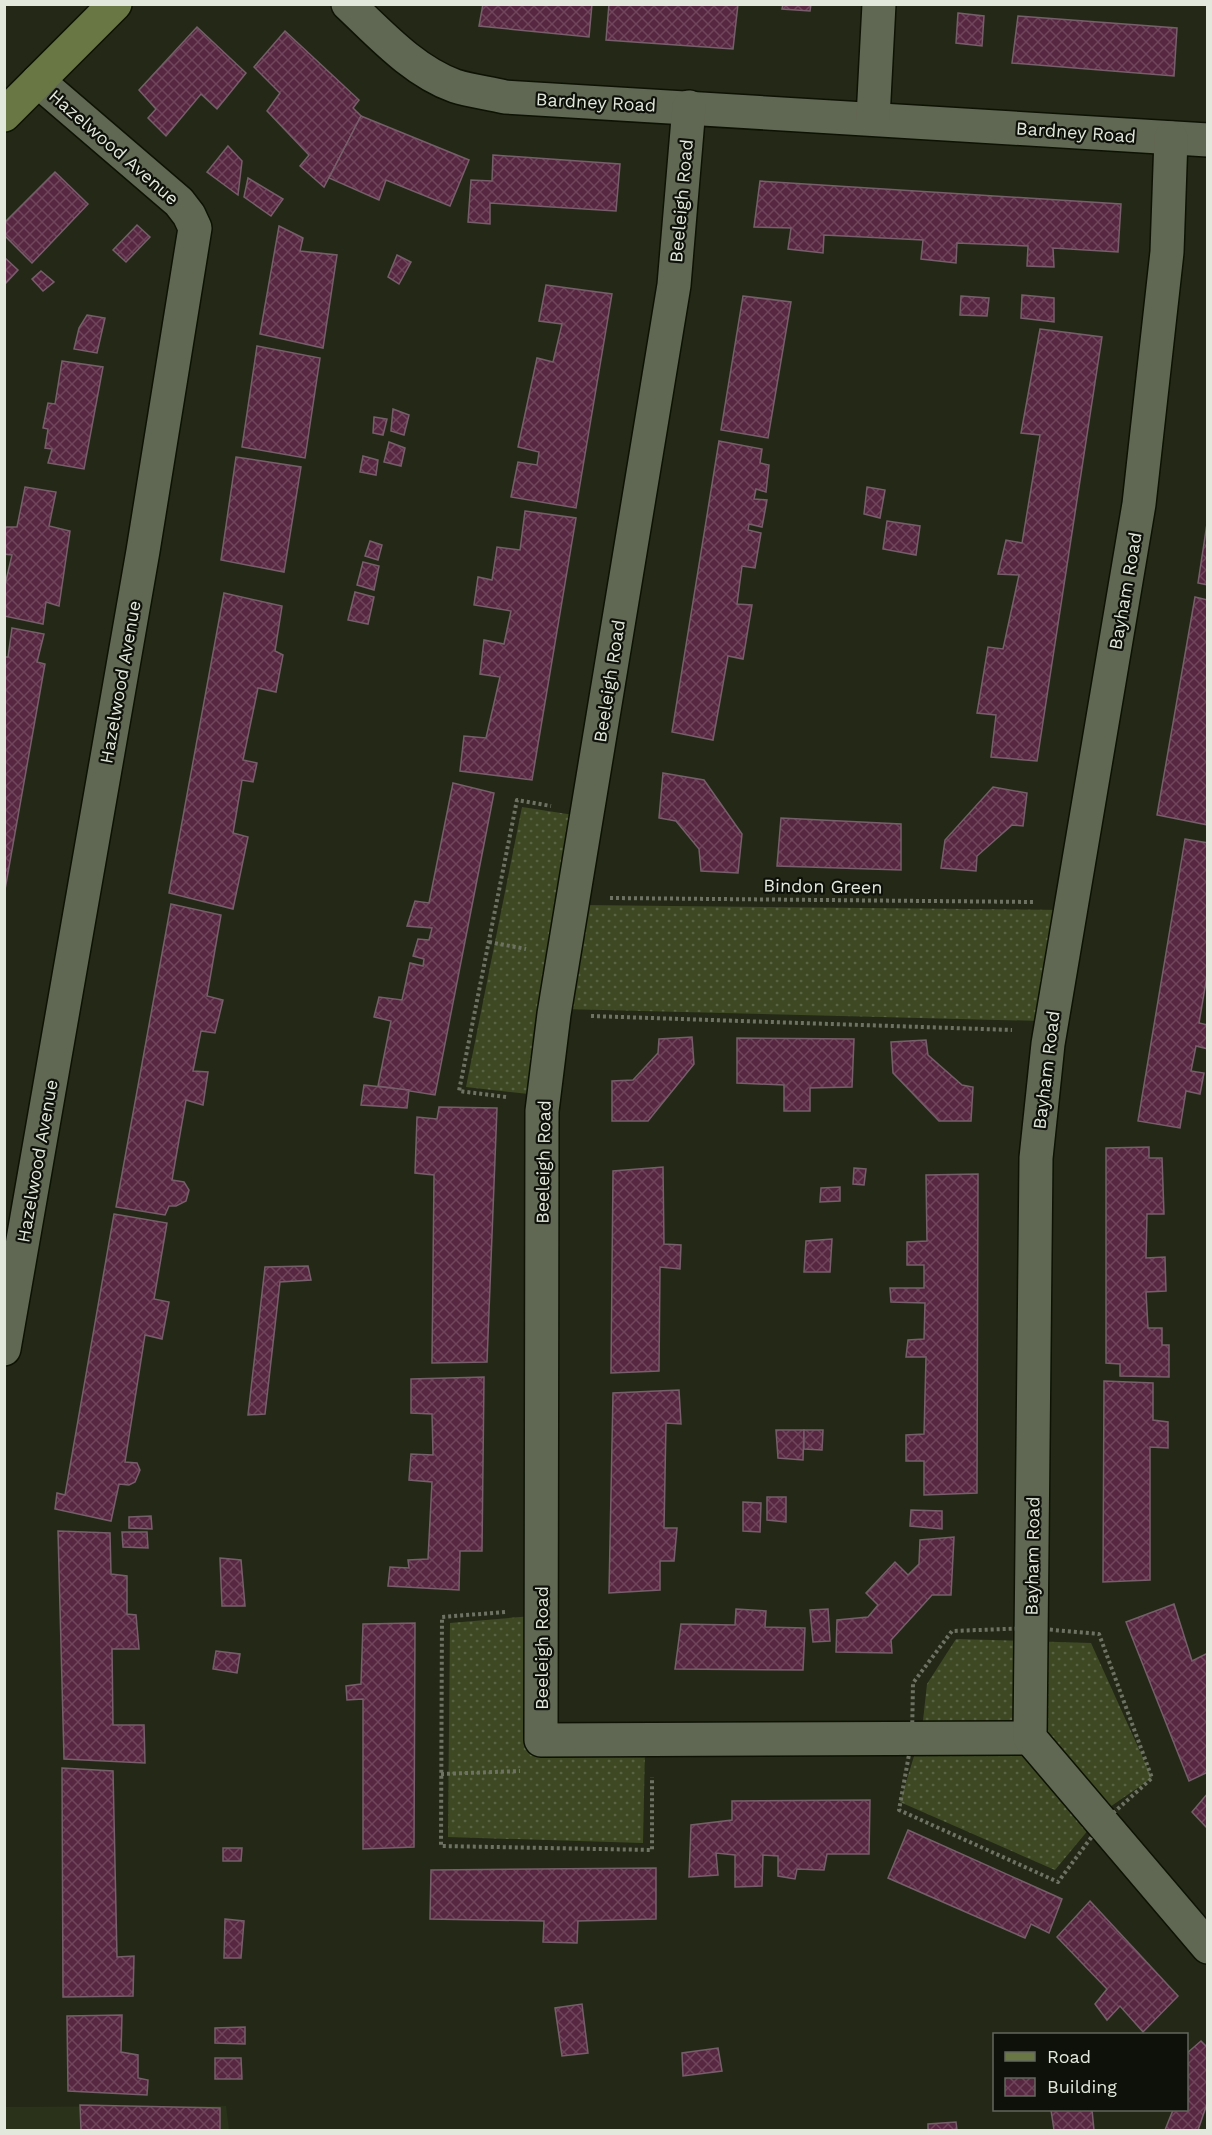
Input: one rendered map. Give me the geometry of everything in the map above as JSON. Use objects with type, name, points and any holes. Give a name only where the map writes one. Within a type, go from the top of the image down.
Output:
[{"type":"street","points":[[4,115],[115,4]]},
{"type":"street","name":"Bardney Road","points":[[348,4],[393,46],[428,73],[455,86],[505,97],[1208,140]]},
{"type":"street","points":[[873,118],[879,4]]},
{"type":"street","name":"Hazelwood Avenue","points":[[4,1349],[143,551],[195,228],[179,202],[38,81]]},
{"type":"street","name":"Beeleigh Road","points":[[689,107],[674,285],[554,1014],[543,1101],[541,1740],[1030,1738]]},
{"type":"street","name":"Bayham Road","points":[[1030,1738],[1036,1158],[1050,1031],[1139,504],[1167,252],[1171,138]]},
{"type":"street","points":[[1030,1738],[1208,1947]]},
{"type":"path","points":[[543,1101],[459,1091],[517,800],[587,812]]},
{"type":"path","name":"Bindon Green","points":[[573,897],[1072,902]]},
{"type":"path","points":[[554,1014],[1050,1031]]},
{"type":"shaded area","points":[[522,807],[580,816],[538,1095],[466,1087]]},
{"type":"shaded area","points":[[579,905],[1065,910],[1041,1021],[563,1009]]},
{"type":"shaded area","points":[[533,1616],[534,1745],[645,1748],[643,1843],[448,1837],[450,1623]]},
{"type":"shaded area","points":[[956,1639],[1091,1643],[1152,1778],[1104,1811],[1055,1870],[900,1802],[922,1730],[927,1684]]},
{"type":"shaded area","points":[[226,2106],[229,2130],[5,2130],[4,2107]]},
{"type":"building","points":[[483,4],[592,4],[589,37],[479,26]]},
{"type":"building","points":[[609,4],[738,4],[733,49],[606,40]]},
{"type":"building","points":[[783,4],[811,4],[810,11],[782,9]]},
{"type":"building","points":[[958,13],[984,16],[982,46],[956,43]]},
{"type":"building","points":[[1018,16],[1177,28],[1174,76],[1012,63]]},
{"type":"building","points":[[197,27],[246,73],[217,109],[201,94],[166,136],[148,118],[156,109],[139,90]]},
{"type":"building","points":[[285,31],[359,100],[353,108],[361,116],[324,187],[300,166],[309,155],[267,111],[280,93],[254,67]]},
{"type":"building","points":[[361,116],[469,160],[450,206],[386,180],[379,200],[329,178]]},
{"type":"building","points":[[228,146],[242,161],[238,195],[207,172]]},
{"type":"building","points":[[493,155],[620,164],[616,211],[490,203],[490,224],[468,222],[471,180],[492,181]]},
{"type":"building","points":[[55,172],[88,204],[32,263],[4,235],[4,223]]},
{"type":"building","points":[[248,178],[283,199],[271,216],[244,197]]},
{"type":"building","points":[[760,181],[1121,204],[1118,252],[1053,248],[1054,267],[1027,266],[1028,246],[957,243],[956,263],[921,259],[923,240],[824,235],[823,253],[788,249],[791,228],[754,227]]},
{"type":"building","points":[[137,225],[150,237],[126,262],[113,250]]},
{"type":"building","points":[[279,226],[303,238],[300,251],[337,255],[323,348],[260,334]]},
{"type":"building","points":[[397,255],[411,262],[399,284],[388,277]]},
{"type":"building","points":[[4,257],[18,270],[4,285]]},
{"type":"building","points":[[41,271],[54,282],[43,291],[32,279]]},
{"type":"building","points":[[546,285],[612,294],[576,508],[511,497],[518,462],[537,465],[539,452],[518,447],[537,358],[553,362],[562,324],[539,321]]},
{"type":"building","points":[[1022,295],[1054,298],[1054,322],[1021,318]]},
{"type":"building","points":[[743,296],[791,302],[768,438],[721,430]]},
{"type":"building","points":[[961,296],[989,298],[987,316],[960,315]]},
{"type":"building","points":[[87,315],[105,318],[97,353],[74,349],[79,328]]},
{"type":"building","points":[[1040,329],[1102,337],[1037,761],[991,757],[996,715],[977,713],[988,647],[1003,649],[1019,575],[998,574],[1006,540],[1022,543],[1040,435],[1021,433]]},
{"type":"building","points":[[257,346],[320,358],[305,458],[242,447]]},
{"type":"building","points":[[62,361],[103,367],[84,469],[48,463],[52,449],[45,448],[48,429],[43,428],[48,403],[55,404]]},
{"type":"building","points":[[393,409],[409,415],[404,435],[391,431]]},
{"type":"building","points":[[374,417],[387,419],[383,435],[373,433]]},
{"type":"building","points":[[719,441],[762,449],[760,463],[769,465],[766,492],[756,489],[754,499],[767,500],[762,527],[749,524],[748,530],[761,533],[755,568],[742,566],[737,604],[752,605],[743,659],[728,656],[713,740],[672,732]]},
{"type":"building","points":[[389,442],[405,448],[401,466],[384,462]]},
{"type":"building","points":[[363,456],[378,460],[376,475],[360,472]]},
{"type":"building","points":[[236,457],[301,467],[284,572],[221,560]]},
{"type":"building","points":[[25,487],[56,492],[49,526],[70,531],[59,606],[46,602],[43,624],[4,616],[4,589],[12,555],[4,554],[4,534],[6,527],[17,527]]},
{"type":"building","points":[[867,487],[885,490],[880,518],[864,514]]},
{"type":"building","points":[[525,511],[576,518],[532,780],[460,771],[464,736],[486,738],[500,677],[480,674],[484,640],[504,644],[511,611],[474,605],[478,577],[492,580],[497,547],[520,550]]},
{"type":"building","points":[[1208,517],[1208,585],[1198,583]]},
{"type":"building","points":[[887,521],[920,526],[916,555],[883,549]]},
{"type":"building","points":[[370,541],[382,545],[378,560],[365,556]]},
{"type":"building","points":[[363,562],[379,566],[374,590],[357,585]]},
{"type":"building","points":[[355,592],[374,597],[368,624],[348,620]]},
{"type":"building","points":[[224,593],[282,606],[275,651],[283,655],[276,692],[258,688],[243,760],[257,763],[253,782],[242,780],[233,833],[248,837],[233,909],[169,893]]},
{"type":"building","points":[[1195,597],[1208,600],[1208,825],[1157,815]]},
{"type":"building","points":[[12,628],[44,634],[37,662],[45,664],[4,895],[4,657],[8,657]]},
{"type":"building","points":[[663,773],[704,780],[742,834],[738,873],[701,871],[699,849],[676,821],[659,818]]},
{"type":"building","points":[[453,783],[494,793],[435,1095],[378,1086],[391,1021],[374,1017],[379,997],[402,1000],[410,963],[423,966],[424,959],[413,956],[418,939],[429,940],[432,928],[407,926],[415,901],[429,903]]},
{"type":"building","points":[[993,787],[1027,793],[1023,826],[1012,825],[977,856],[976,871],[941,868],[945,840]]},
{"type":"building","points":[[781,818],[901,824],[901,870],[777,866]]},
{"type":"building","points":[[1185,839],[1208,843],[1208,970],[1199,1023],[1208,1025],[1208,1049],[1196,1046],[1191,1071],[1204,1073],[1200,1094],[1186,1091],[1180,1128],[1138,1121]]},
{"type":"building","points":[[171,904],[221,915],[207,996],[223,1000],[215,1033],[201,1031],[193,1071],[208,1072],[203,1105],[186,1100],[172,1180],[184,1182],[189,1190],[186,1201],[176,1206],[169,1206],[165,1215],[116,1207]]},
{"type":"building","points":[[692,1037],[694,1064],[648,1121],[612,1121],[612,1081],[633,1080],[658,1053],[659,1039]]},
{"type":"building","points":[[737,1038],[854,1039],[852,1087],[810,1088],[810,1111],[784,1111],[784,1085],[737,1083]]},
{"type":"building","points":[[926,1040],[928,1055],[962,1085],[973,1087],[971,1121],[939,1121],[893,1073],[891,1042]]},
{"type":"building","points":[[364,1085],[409,1090],[407,1108],[361,1105]]},
{"type":"building","points":[[439,1107],[497,1108],[487,1362],[432,1363],[434,1175],[415,1173],[417,1117],[437,1119]]},
{"type":"building","points":[[1149,1147],[1149,1158],[1162,1158],[1164,1214],[1147,1214],[1146,1258],[1165,1257],[1166,1291],[1146,1292],[1148,1328],[1162,1328],[1162,1345],[1169,1345],[1169,1377],[1120,1376],[1120,1364],[1106,1363],[1106,1148]]},
{"type":"building","points":[[663,1167],[664,1244],[681,1245],[680,1269],[660,1267],[659,1371],[611,1373],[613,1171]]},
{"type":"building","points":[[854,1168],[866,1169],[864,1185],[853,1184]]},
{"type":"building","points":[[978,1174],[977,1493],[924,1495],[924,1461],[906,1461],[906,1435],[924,1434],[926,1357],[906,1357],[908,1340],[924,1339],[925,1303],[891,1302],[890,1288],[924,1288],[924,1265],[907,1265],[907,1242],[927,1241],[926,1175]]},
{"type":"building","points":[[840,1187],[840,1201],[820,1202],[821,1188]]},
{"type":"building","points":[[114,1214],[167,1223],[154,1299],[169,1302],[162,1339],[145,1335],[125,1462],[137,1463],[140,1470],[135,1482],[129,1485],[119,1484],[111,1521],[55,1509],[57,1493],[65,1495]]},
{"type":"building","points":[[832,1239],[830,1272],[804,1272],[806,1241]]},
{"type":"building","points":[[308,1266],[311,1280],[280,1282],[265,1414],[248,1415],[265,1267]]},
{"type":"building","points":[[484,1377],[482,1551],[460,1551],[459,1590],[388,1586],[390,1567],[409,1568],[408,1560],[428,1559],[432,1482],[409,1480],[411,1454],[433,1455],[432,1414],[411,1413],[411,1379]]},
{"type":"building","points":[[1104,1381],[1153,1383],[1153,1420],[1168,1422],[1168,1448],[1150,1447],[1150,1580],[1103,1582]]},
{"type":"building","points":[[679,1390],[681,1424],[666,1423],[664,1528],[677,1528],[674,1561],[660,1561],[660,1590],[609,1593],[613,1393]]},
{"type":"building","points":[[776,1430],[804,1430],[803,1460],[778,1458]]},
{"type":"building","points":[[804,1430],[823,1430],[822,1450],[804,1449]]},
{"type":"building","points":[[767,1497],[786,1497],[786,1522],[767,1520]]},
{"type":"building","points":[[743,1502],[761,1503],[760,1532],[743,1531]]},
{"type":"building","points":[[911,1510],[942,1511],[942,1529],[910,1526]]},
{"type":"building","points":[[151,1516],[152,1529],[129,1528],[129,1517]]},
{"type":"building","points":[[58,1531],[110,1533],[111,1574],[127,1576],[127,1614],[136,1615],[139,1649],[112,1649],[113,1725],[144,1725],[145,1763],[64,1759]]},
{"type":"building","points":[[122,1532],[147,1532],[148,1548],[123,1547]]},
{"type":"building","points":[[954,1537],[951,1595],[932,1595],[891,1640],[892,1653],[836,1652],[837,1620],[868,1617],[878,1605],[866,1593],[895,1562],[908,1575],[919,1564],[920,1540]]},
{"type":"building","points":[[220,1558],[241,1560],[245,1606],[222,1606]]},
{"type":"building","points":[[1174,1604],[1192,1661],[1208,1653],[1208,1772],[1189,1781],[1126,1622]]},
{"type":"building","points":[[736,1609],[766,1611],[765,1627],[805,1628],[803,1670],[675,1669],[681,1624],[735,1625]]},
{"type":"building","points":[[828,1609],[830,1641],[813,1642],[810,1610]]},
{"type":"building","points":[[415,1623],[414,1847],[363,1849],[363,1699],[347,1700],[346,1686],[361,1684],[363,1624]]},
{"type":"building","points":[[216,1651],[240,1654],[237,1673],[213,1669]]},
{"type":"building","points":[[62,1768],[113,1771],[117,1957],[134,1956],[133,1996],[63,1997]]},
{"type":"building","points":[[1208,1793],[1208,1829],[1192,1812]]},
{"type":"building","points":[[870,1800],[869,1854],[827,1854],[824,1870],[797,1869],[795,1879],[778,1876],[778,1856],[763,1855],[762,1886],[735,1887],[735,1855],[716,1853],[718,1875],[689,1877],[691,1825],[732,1820],[732,1801]]},
{"type":"building","points":[[908,1830],[1062,1899],[1049,1933],[1031,1924],[1025,1938],[888,1878]]},
{"type":"building","points":[[223,1848],[242,1848],[241,1861],[223,1861]]},
{"type":"building","points":[[656,1868],[656,1919],[578,1921],[577,1943],[543,1942],[544,1921],[430,1919],[431,1870]]},
{"type":"building","points":[[1090,1901],[1178,1996],[1143,2032],[1120,2006],[1107,2020],[1095,2004],[1107,1989],[1057,1937]]},
{"type":"building","points":[[225,1919],[244,1921],[241,1958],[224,1958]]},
{"type":"building","points":[[582,2004],[588,2053],[562,2056],[555,2008]]},
{"type":"building","points":[[122,2015],[121,2052],[138,2055],[138,2078],[148,2080],[147,2095],[68,2091],[67,2016]]},
{"type":"building","points":[[245,2027],[245,2044],[215,2043],[215,2028]]},
{"type":"building","points":[[1201,2041],[1208,2048],[1208,2101],[1198,2130],[1165,2130],[1173,2111],[1188,2111],[1188,2052]]},
{"type":"building","points":[[718,2048],[722,2071],[683,2076],[682,2053]]},
{"type":"building","points":[[215,2058],[241,2058],[242,2079],[215,2079]]},
{"type":"building","points":[[80,2105],[220,2108],[220,2130],[81,2130]]},
{"type":"building","points":[[1051,2111],[1092,2111],[1094,2130],[1054,2130]]},
{"type":"building","points":[[956,2122],[957,2130],[928,2130],[928,2124]]}]
